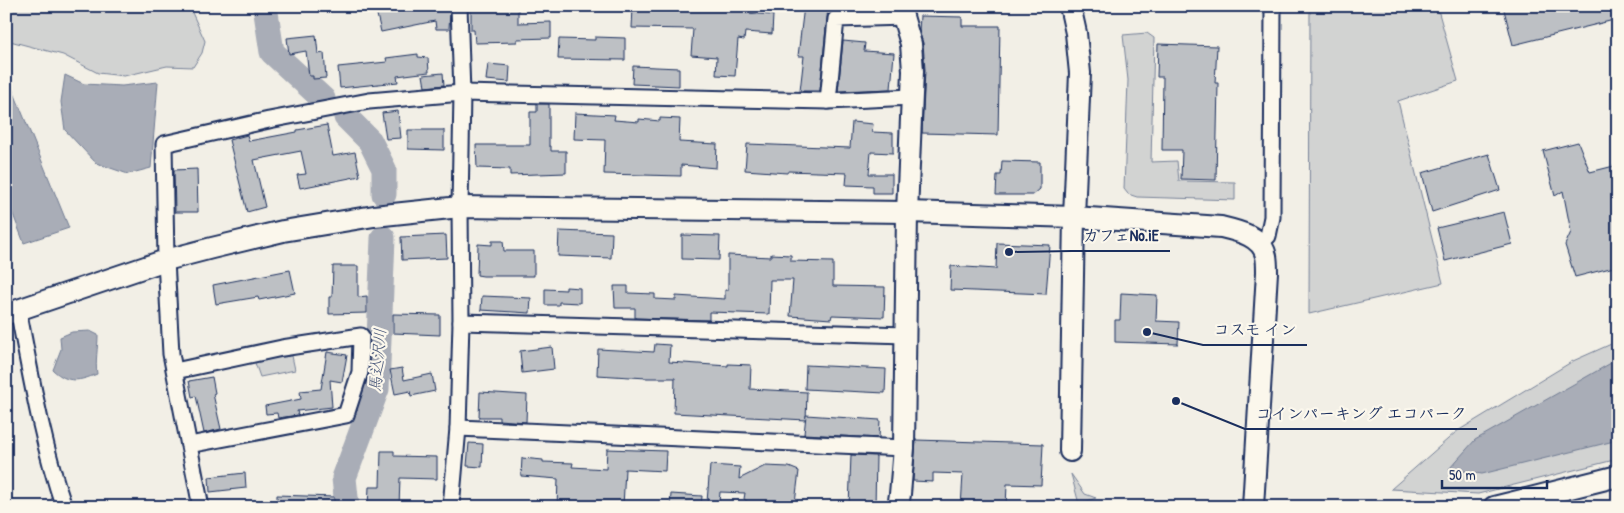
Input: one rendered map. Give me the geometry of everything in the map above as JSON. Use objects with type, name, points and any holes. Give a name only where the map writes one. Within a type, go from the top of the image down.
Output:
[{"type":"street","points":[[451,507],[458,428],[461,322],[460,207],[462,93],[459,6]]},
{"type":"street","points":[[1070,6],[1076,33],[1080,73],[1074,217],[1070,451]]},
{"type":"street","points":[[1260,244],[1268,236],[1272,217],[1273,6]]},
{"type":"street","points":[[828,101],[836,19],[902,12],[911,44],[913,71],[908,212],[904,448],[898,507]]},
{"type":"street","points":[[201,507],[171,354],[166,260],[164,144],[270,120],[370,101],[462,93],[828,101],[912,98]]},
{"type":"street","points":[[64,507],[51,468],[36,401],[12,312],[166,260],[283,231],[396,213],[460,207],[908,212],[1074,217],[1221,227],[1244,232],[1260,244],[1266,255],[1268,272],[1252,507]]},
{"type":"street","points":[[461,322],[906,335]]},
{"type":"street","points":[[174,371],[282,348],[361,336],[360,372],[346,415],[189,445]]},
{"type":"street","points":[[458,428],[904,448]]},
{"type":"street","points":[[1494,507],[1618,476]]},
{"type":"shaded area","points":[[6,6],[189,6],[205,41],[202,53],[193,67],[167,66],[124,76],[98,73],[63,55],[6,40]]},
{"type":"shaded area","points":[[1310,6],[1437,6],[1458,81],[1398,101],[1443,283],[1309,314]]},
{"type":"shaded area","points":[[1147,33],[1154,38],[1151,162],[1177,161],[1179,181],[1235,182],[1235,200],[1137,197],[1128,194],[1124,189],[1128,80],[1123,35]]},
{"type":"shaded area","points":[[6,73],[69,228],[24,243],[6,196]]},
{"type":"shaded area","points":[[65,75],[84,84],[122,86],[158,82],[151,168],[128,174],[96,163],[65,130],[61,102]]},
{"type":"shaded area","points":[[90,331],[98,335],[97,374],[80,380],[74,380],[64,378],[53,370],[61,349],[60,337],[72,332]]},
{"type":"shaded area","points":[[1618,341],[1618,459],[1478,494],[1391,489],[1456,432],[1573,361]]},
{"type":"shaded area","points":[[292,356],[295,370],[260,377],[254,360]]},
{"type":"shaded area","points":[[1618,359],[1618,440],[1482,474],[1449,469],[1475,440]]},
{"type":"shaded area","points":[[1071,474],[1085,494],[1096,498],[1079,504]]},
{"type":"building","points":[[375,6],[429,6],[430,11],[450,10],[449,29],[436,29],[435,21],[381,32]]},
{"type":"building","points":[[471,6],[518,6],[518,23],[551,22],[551,38],[517,39],[517,42],[475,43],[474,30],[471,30]]},
{"type":"building","points":[[694,6],[747,9],[746,13],[773,15],[772,34],[745,32],[744,40],[738,39],[735,76],[716,75],[717,57],[691,55],[693,29],[632,28],[633,7],[694,9]]},
{"type":"building","points":[[804,6],[828,7],[820,91],[800,91],[804,56],[798,56]]},
{"type":"building","points":[[1503,6],[1618,6],[1618,19],[1513,45]]},
{"type":"building","points":[[920,16],[962,17],[962,26],[1000,26],[998,135],[922,133],[925,70],[923,43],[919,31]]},
{"type":"building","points":[[316,35],[318,54],[324,53],[326,78],[313,79],[313,76],[309,76],[306,51],[289,54],[287,38]]},
{"type":"building","points":[[595,37],[625,38],[625,60],[558,59],[559,39],[595,40]]},
{"type":"building","points":[[843,41],[865,43],[864,51],[894,53],[891,89],[838,91]]},
{"type":"building","points":[[1158,44],[1217,46],[1215,83],[1218,83],[1216,180],[1181,179],[1182,150],[1162,150],[1163,77],[1157,77]]},
{"type":"building","points":[[418,54],[418,57],[428,58],[429,72],[397,76],[398,82],[340,88],[338,67],[387,62],[386,58]]},
{"type":"building","points":[[488,64],[510,66],[509,82],[486,80]]},
{"type":"building","points":[[633,66],[679,68],[679,86],[632,84]]},
{"type":"building","points":[[443,73],[444,85],[425,87],[423,75]]},
{"type":"building","points":[[537,104],[549,104],[549,146],[551,146],[551,151],[566,151],[566,173],[510,175],[510,169],[477,168],[476,145],[530,145],[530,112],[537,112]]},
{"type":"building","points":[[398,111],[401,138],[386,139],[382,113]]},
{"type":"building","points":[[575,113],[615,115],[614,120],[639,122],[639,119],[660,121],[660,118],[680,119],[679,142],[717,144],[716,168],[681,165],[681,176],[604,174],[605,140],[574,139]]},
{"type":"building","points":[[852,122],[873,124],[872,132],[893,133],[893,153],[871,152],[869,174],[892,174],[892,193],[873,193],[873,186],[846,185],[847,173],[788,171],[787,173],[745,170],[747,144],[850,148]]},
{"type":"building","points":[[327,125],[333,156],[355,152],[360,176],[300,188],[297,175],[306,174],[301,151],[254,160],[265,207],[247,212],[229,140],[247,135],[249,141]]},
{"type":"building","points":[[408,130],[444,130],[444,150],[408,149]]},
{"type":"building","points":[[1578,142],[1590,172],[1618,165],[1618,266],[1575,277],[1565,245],[1571,232],[1563,191],[1555,196],[1543,151]]},
{"type":"building","points":[[1489,154],[1500,190],[1432,212],[1422,173]]},
{"type":"building","points":[[1002,161],[1040,162],[1040,189],[1033,195],[996,195],[997,175],[1001,175]]},
{"type":"building","points":[[197,169],[198,212],[175,212],[174,170]]},
{"type":"building","points":[[1504,212],[1512,244],[1445,261],[1437,228]]},
{"type":"building","points":[[559,231],[612,233],[611,258],[558,256]]},
{"type":"building","points":[[446,235],[447,258],[402,260],[401,237]]},
{"type":"building","points":[[682,235],[720,236],[719,260],[682,259]]},
{"type":"building","points":[[492,241],[503,241],[504,251],[534,251],[534,276],[477,275],[478,244],[492,245]]},
{"type":"building","points":[[997,243],[1050,245],[1046,294],[950,290],[951,266],[996,269]]},
{"type":"building","points":[[771,254],[791,255],[791,261],[833,262],[833,286],[885,287],[884,317],[832,315],[831,319],[790,316],[793,280],[770,280],[769,314],[709,312],[709,320],[635,318],[635,308],[615,308],[614,286],[628,286],[628,293],[655,294],[655,299],[676,300],[676,296],[725,299],[725,290],[728,290],[728,255],[771,257]]},
{"type":"building","points":[[333,266],[358,266],[358,297],[367,296],[367,313],[329,314],[329,297],[332,297]]},
{"type":"building","points":[[290,270],[295,293],[259,300],[258,297],[216,304],[213,285]]},
{"type":"building","points":[[566,287],[580,288],[580,303],[559,302],[559,305],[545,305],[545,289],[566,290]]},
{"type":"building","points":[[1121,293],[1157,295],[1156,321],[1179,322],[1178,344],[1115,342],[1115,320],[1120,320]]},
{"type":"building","points":[[482,296],[531,298],[530,313],[481,310]]},
{"type":"building","points":[[393,314],[440,315],[440,335],[393,333]]},
{"type":"building","points":[[655,344],[670,345],[669,362],[728,366],[728,364],[751,365],[750,389],[807,392],[806,420],[674,413],[675,378],[597,375],[598,349],[654,352]]},
{"type":"building","points":[[552,347],[554,369],[522,373],[520,351]]},
{"type":"building","points":[[327,352],[347,355],[342,382],[330,380],[332,407],[297,411],[298,415],[278,418],[277,413],[266,414],[265,406],[301,399],[300,391],[321,389]]},
{"type":"building","points":[[806,365],[886,369],[885,393],[805,389]]},
{"type":"building","points":[[402,368],[404,380],[432,374],[435,391],[411,396],[410,391],[395,394],[390,370]]},
{"type":"building","points":[[212,377],[215,393],[213,394],[221,429],[204,433],[196,396],[192,397],[189,381]]},
{"type":"building","points":[[480,392],[527,395],[526,422],[499,420],[499,417],[479,417]]},
{"type":"building","points":[[806,415],[880,420],[879,438],[804,434]]},
{"type":"building","points":[[916,440],[1043,444],[1041,485],[1007,484],[1006,507],[961,507],[963,474],[933,473],[933,482],[913,481]]},
{"type":"building","points":[[469,443],[483,444],[482,467],[467,466]]},
{"type":"building","points":[[607,449],[666,451],[665,471],[625,469],[623,507],[557,507],[558,479],[521,476],[522,458],[543,460],[543,462],[573,463],[572,467],[606,469]]},
{"type":"building","points":[[381,451],[394,451],[394,456],[437,457],[437,479],[400,478],[399,507],[368,507],[369,487],[380,487]]},
{"type":"building","points":[[851,455],[876,456],[875,507],[849,507]]},
{"type":"building","points":[[710,465],[740,467],[739,479],[765,466],[789,467],[799,471],[795,503],[789,502],[789,507],[754,507],[744,499],[745,493],[720,492],[719,503],[707,502]]},
{"type":"building","points":[[245,473],[246,488],[210,492],[209,477]]},
{"type":"building","points":[[671,494],[702,496],[701,507],[670,507]]},
{"type":"building","points":[[277,495],[334,497],[334,507],[277,507]]},
{"type":"waterway","name":"馬込沢川","points":[[265,6],[272,52],[323,99]]},
{"type":"waterway","name":"馬込沢川","points":[[346,117],[370,141],[384,169],[384,194]]},
{"type":"waterway","name":"馬込沢川","points":[[347,507],[344,478],[377,389],[383,238]]},
{"type":"place","name":"カフェNo.iE","points":[[1009,252]]},
{"type":"place","name":"コスモ イン","points":[[1147,332]]},
{"type":"place","name":"コインパーキング エコパーク","points":[[1176,401]]}]
